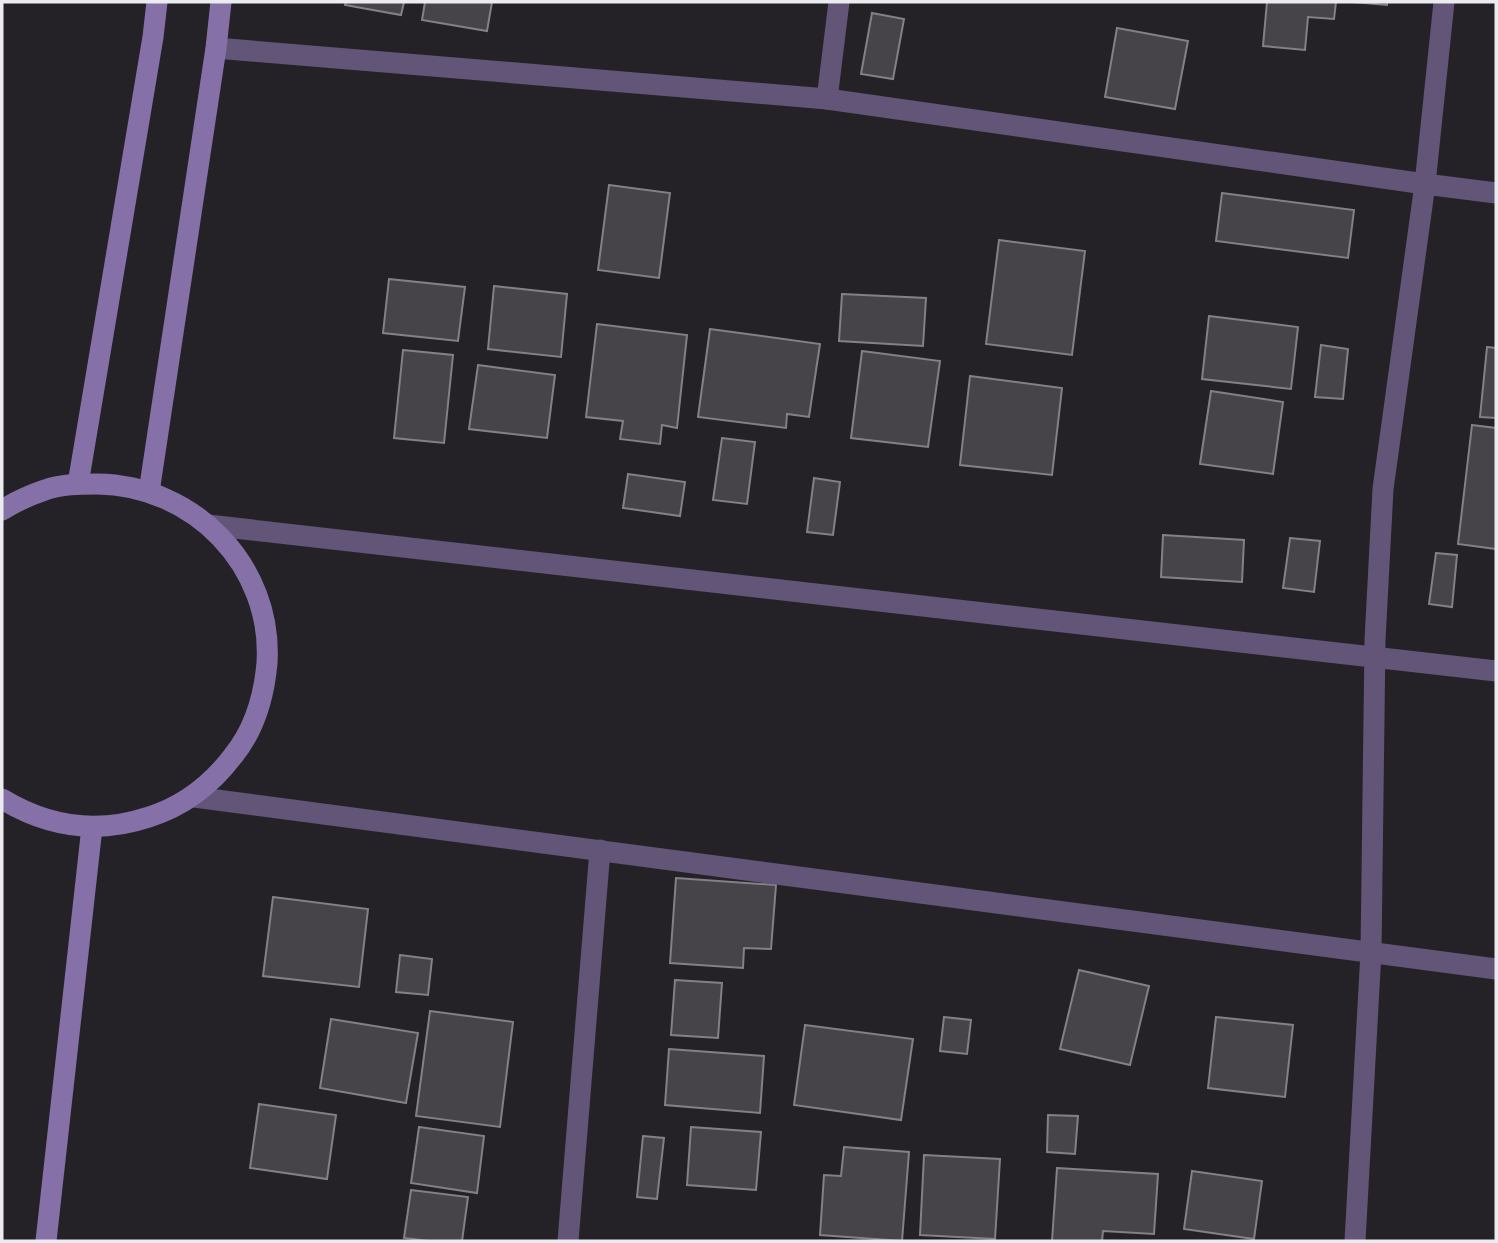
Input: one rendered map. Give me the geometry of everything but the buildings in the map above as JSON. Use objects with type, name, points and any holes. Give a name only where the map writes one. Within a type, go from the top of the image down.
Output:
[{"type":"street","points":[[78,484],[157,2]]},
{"type":"street","points":[[149,492],[221,2]]},
{"type":"street","points":[[827,99],[839,2]]},
{"type":"street","points":[[1355,1241],[1371,953],[1382,489],[1425,184],[1444,2]]},
{"type":"street","points":[[216,48],[827,99],[1496,193]]},
{"type":"street","points":[[2,510],[16,501],[47,489],[78,484],[114,484],[149,492],[180,505],[208,525],[232,550],[250,580],[263,612],[268,647],[265,681],[257,715],[242,746],[220,773],[194,797],[162,813],[128,824],[92,827],[56,822],[20,810],[2,799]]},
{"type":"street","points":[[208,525],[1496,671]]},
{"type":"street","points":[[194,797],[1496,969]]},
{"type":"street","points":[[46,1241],[92,827]]},
{"type":"street","points":[[568,1241],[600,850]]}]
